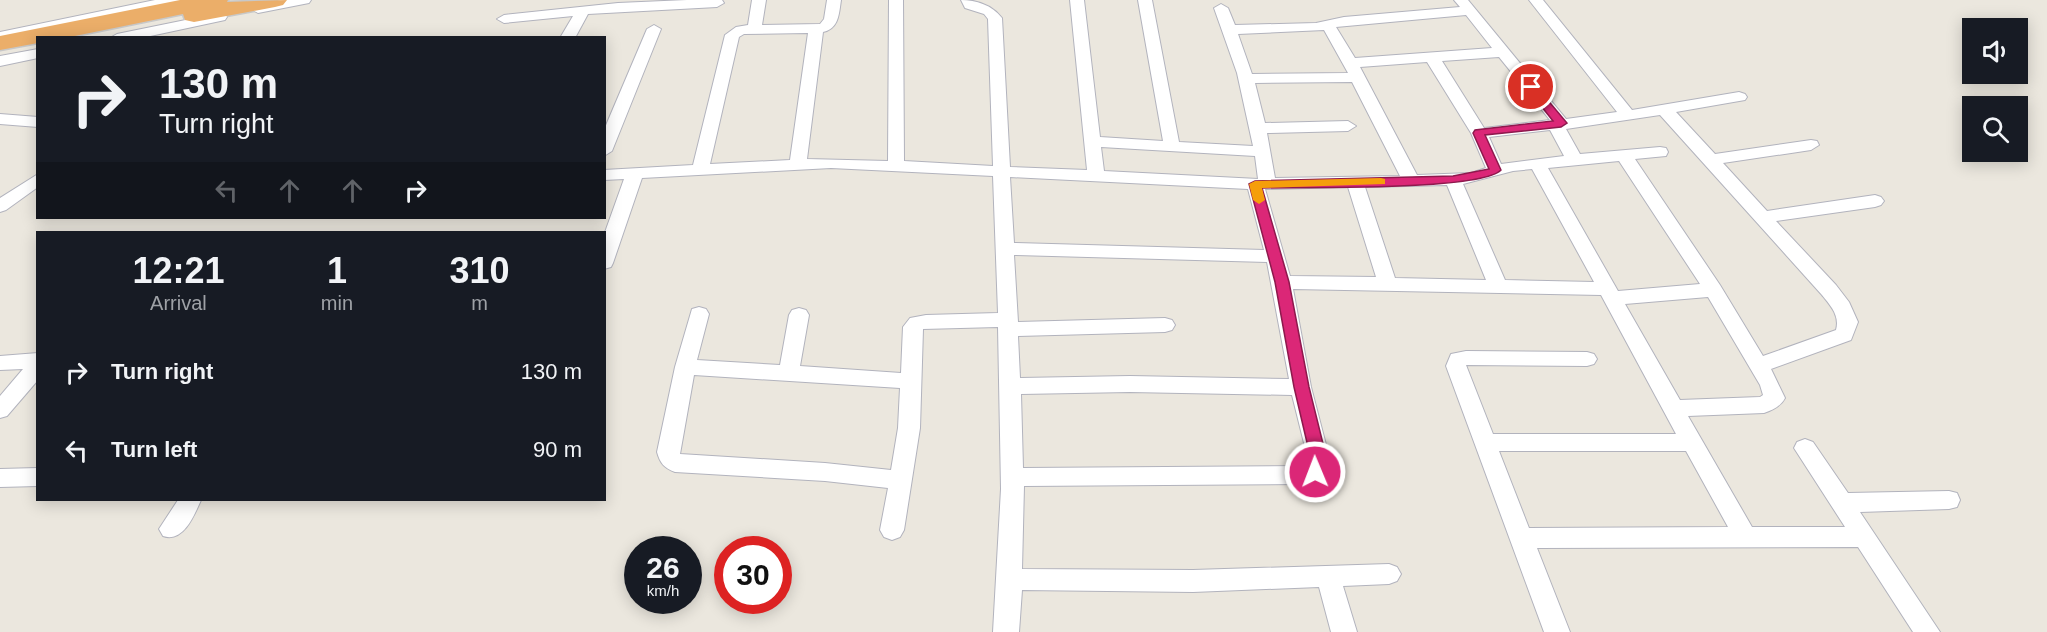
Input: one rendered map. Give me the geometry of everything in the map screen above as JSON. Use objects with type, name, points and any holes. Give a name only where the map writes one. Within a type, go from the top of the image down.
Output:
[{"type":"highway","points":[[0,43],[216,0]]},
{"type":"highway","points":[[92,36],[275,0]]},
{"type":"highway","points":[[0,54],[36,47]]},
{"type":"street","points":[[0,36],[176,0]]},
{"type":"street","points":[[127,36],[304,0]]},
{"type":"street","points":[[754,30],[759,0]]},
{"type":"street","points":[[700,169],[732,36],[741,30],[816,30],[829,25],[834,0]]},
{"type":"street","points":[[896,0],[896,165]]},
{"type":"street","points":[[968,0],[970,5],[988,11],[995,18],[1009,324],[1013,477],[1012,579],[1006,632]]},
{"type":"street","points":[[1077,0],[1096,176]]},
{"type":"street","points":[[1145,0],[1172,147]]},
{"type":"street","points":[[1536,0],[1627,114]]},
{"type":"street","points":[[504,19],[584,10],[619,3],[717,3]]},
{"type":"street","points":[[1230,30],[1328,26],[1344,21],[1464,5],[1558,124],[1575,160]]},
{"type":"street","points":[[1013,477],[1303,475],[1315,472],[1320,464],[1301,387],[1261,184],[1263,152],[1260,128],[1230,30],[1221,9]]},
{"type":"street","points":[[568,36],[584,10]]},
{"type":"street","points":[[1328,26],[1354,70],[1411,181]]},
{"type":"street","points":[[606,146],[654,29]]},
{"type":"street","points":[[798,163],[816,30]]},
{"type":"street","points":[[1246,79],[1354,70],[1432,57],[1502,52]]},
{"type":"street","points":[[0,61],[36,53]]},
{"type":"street","points":[[1432,57],[1479,133],[1495,170]]},
{"type":"street","points":[[1479,133],[1591,121],[1739,97]]},
{"type":"street","points":[[1665,110],[1829,290],[1842,307],[1848,322],[1844,335],[1759,366]]},
{"type":"street","points":[[0,119],[36,122]]},
{"type":"street","points":[[1260,128],[1348,126]]},
{"type":"street","points":[[1092,141],[1172,147],[1233,148],[1263,152]]},
{"type":"street","points":[[1711,160],[1811,145]]},
{"type":"street","points":[[606,175],[798,163],[896,165],[1261,184],[1411,181],[1472,178],[1495,170],[1537,163],[1660,153]]},
{"type":"street","points":[[1625,157],[1713,290],[1770,384],[1775,398],[1764,405],[1675,408]]},
{"type":"street","points":[[1537,163],[1745,537]]},
{"type":"street","points":[[606,257],[635,173]]},
{"type":"street","points":[[0,206],[36,180]]},
{"type":"street","points":[[1453,180],[1498,286]]},
{"type":"street","points":[[1355,182],[1387,284]]},
{"type":"street","points":[[1763,217],[1875,201]]},
{"type":"street","points":[[1005,249],[1275,256]]},
{"type":"street","points":[[1282,282],[1498,286],[1611,293],[1713,290]]},
{"type":"street","points":[[699,314],[685,367],[668,452],[670,459],[675,463],[901,480]]},
{"type":"street","points":[[789,374],[799,315]]},
{"type":"street","points":[[892,530],[901,480],[912,381],[911,333],[917,323],[1165,325]]},
{"type":"street","points":[[1557,632],[1456,366],[1458,359],[1587,359]]},
{"type":"street","points":[[0,363],[36,360]]},
{"type":"street","points":[[685,367],[912,381]]},
{"type":"street","points":[[0,410],[30,384],[36,370]]},
{"type":"street","points":[[1011,387],[1130,384],[1301,387]]},
{"type":"street","points":[[1486,443],[1693,442]]},
{"type":"street","points":[[1805,448],[1927,632]]},
{"type":"street","points":[[0,478],[36,477]]},
{"type":"street","points":[[1841,503],[1949,500]]},
{"type":"street","points":[[171,529],[189,501]]},
{"type":"street","points":[[1521,538],[1864,537]]},
{"type":"street","points":[[1012,579],[1193,581],[1389,574]]},
{"type":"street","points":[[1328,577],[1344,632]]},
{"type":"slow traffic","points":[[1259,200],[1255,184],[1381,182]]},
{"type":"route","points":[[1315,472],[1320,464],[1301,387],[1282,282],[1255,184],[1453,180],[1485,175],[1495,170],[1479,133],[1561,123],[1531,87]]}]
